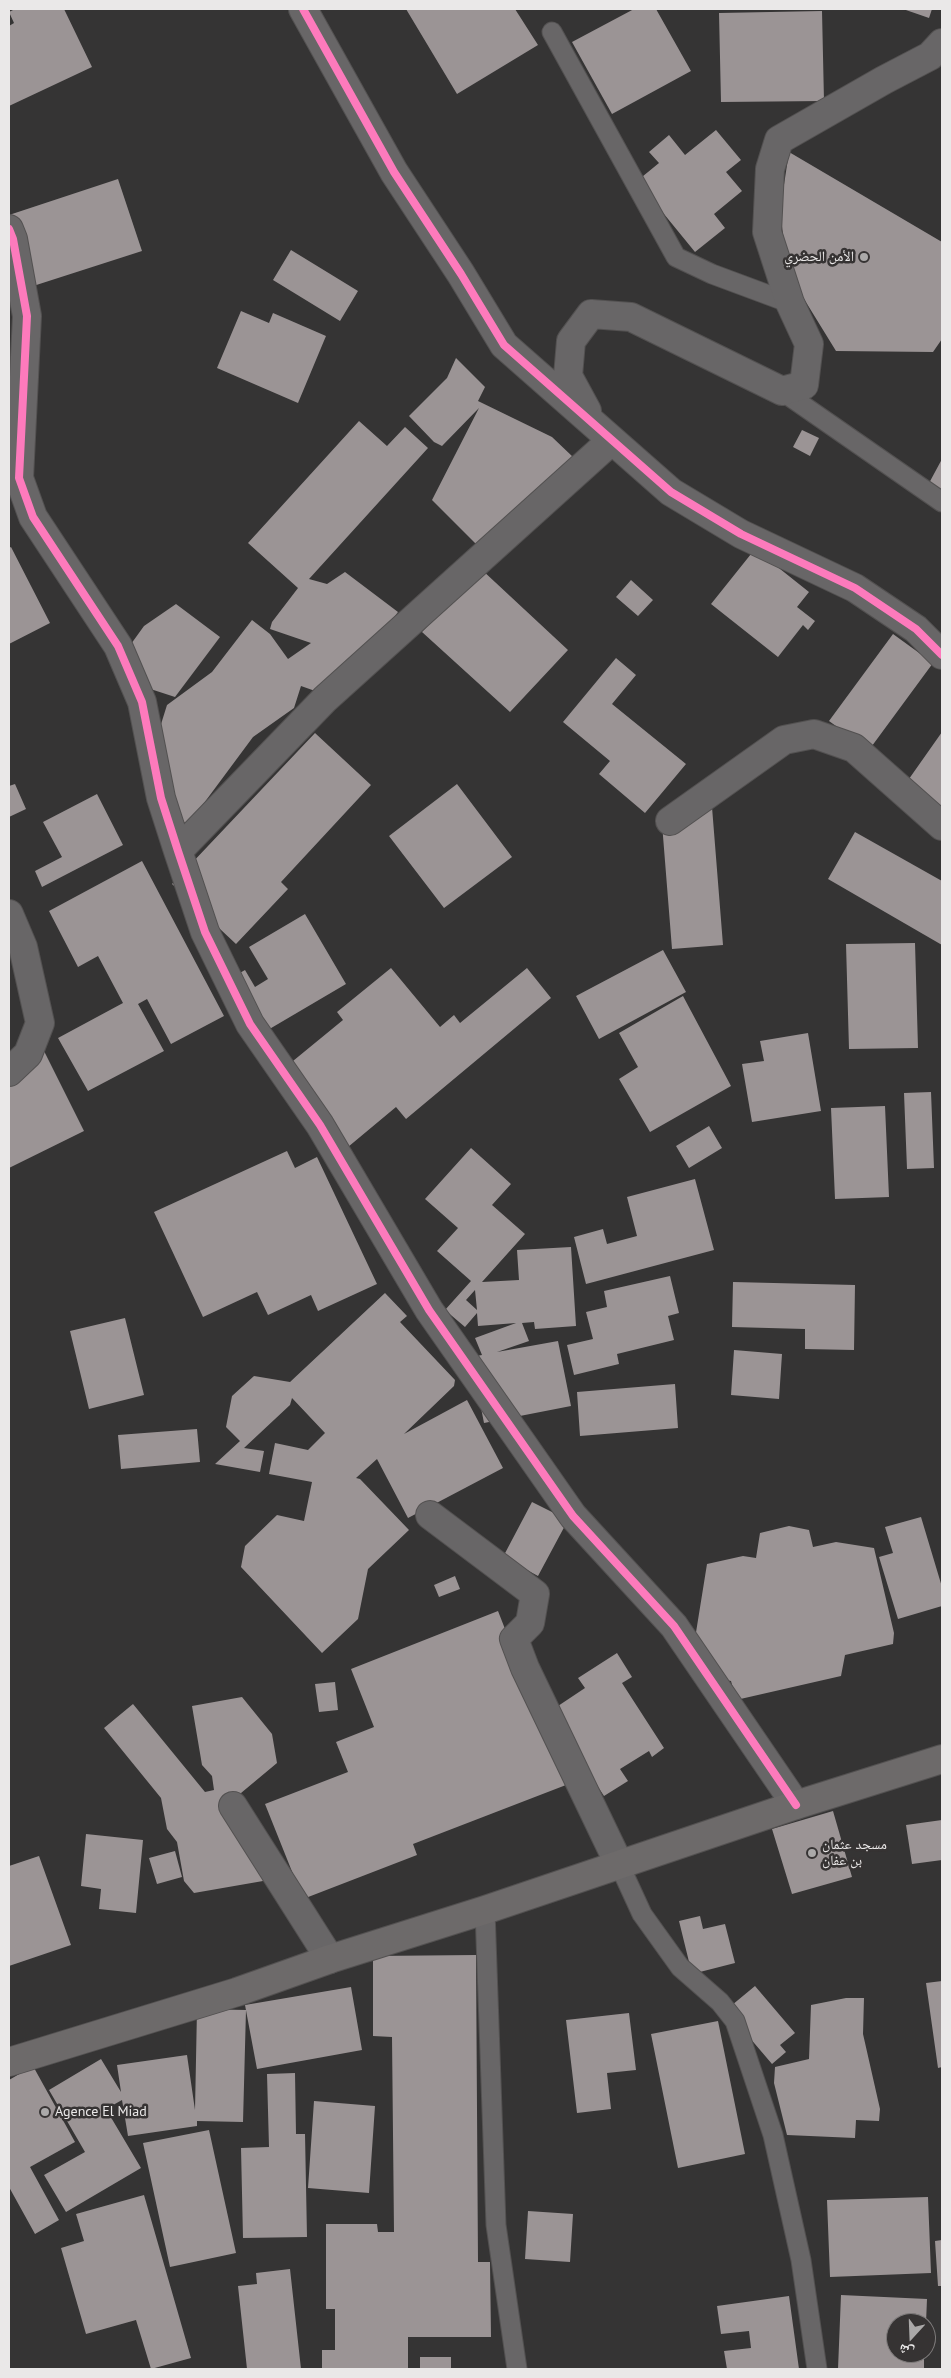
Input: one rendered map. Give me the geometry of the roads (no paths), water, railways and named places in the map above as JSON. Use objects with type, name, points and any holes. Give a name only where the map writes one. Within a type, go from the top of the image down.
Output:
[{"type":"main road","points":[[9,2062],[237,1992],[330,1959],[485,1910],[796,1805],[942,1759]]},
{"type":"street","points":[[303,9],[394,172],[461,274],[504,345],[671,492],[741,534],[855,588],[916,629],[942,655]]},
{"type":"street","points":[[603,434],[568,376],[571,341],[591,314],[631,317],[782,391],[804,385],[808,344],[790,303],[767,232],[770,169],[779,140],[930,56],[942,43]]},
{"type":"street","points":[[9,229],[13,238],[27,316],[14,455],[18,478],[33,517],[118,646],[142,702],[161,798],[205,932],[250,1024],[320,1125],[429,1310],[573,1516],[674,1626],[796,1805]]},
{"type":"street","points":[[178,851],[325,699],[603,434]]},
{"type":"street","points":[[670,820],[784,740],[814,734],[854,748],[942,826]]},
{"type":"street","points":[[9,914],[23,947],[40,1023],[28,1054],[9,1072]]},
{"type":"street","points":[[430,1515],[535,1594],[530,1622],[514,1639],[525,1668],[620,1864]]},
{"type":"street","points":[[233,1806],[330,1959]]},
{"type":"lane","points":[[552,32],[676,257],[712,274],[790,303]]},
{"type":"lane","points":[[782,391],[942,502]]},
{"type":"lane","points":[[620,1864],[642,1914],[680,1967],[720,2002],[735,2021],[773,2134],[801,2260],[817,2369]]},
{"type":"lane","points":[[485,1910],[496,2225],[517,2369]]},
{"type":"place","name":"الأمن الحضري","points":[[864,257]]},
{"type":"place","name":"مسجد عثمان بن عفان","points":[[812,1853]]},
{"type":"place","name":"Agence El Miad","points":[[45,2112]]}]
